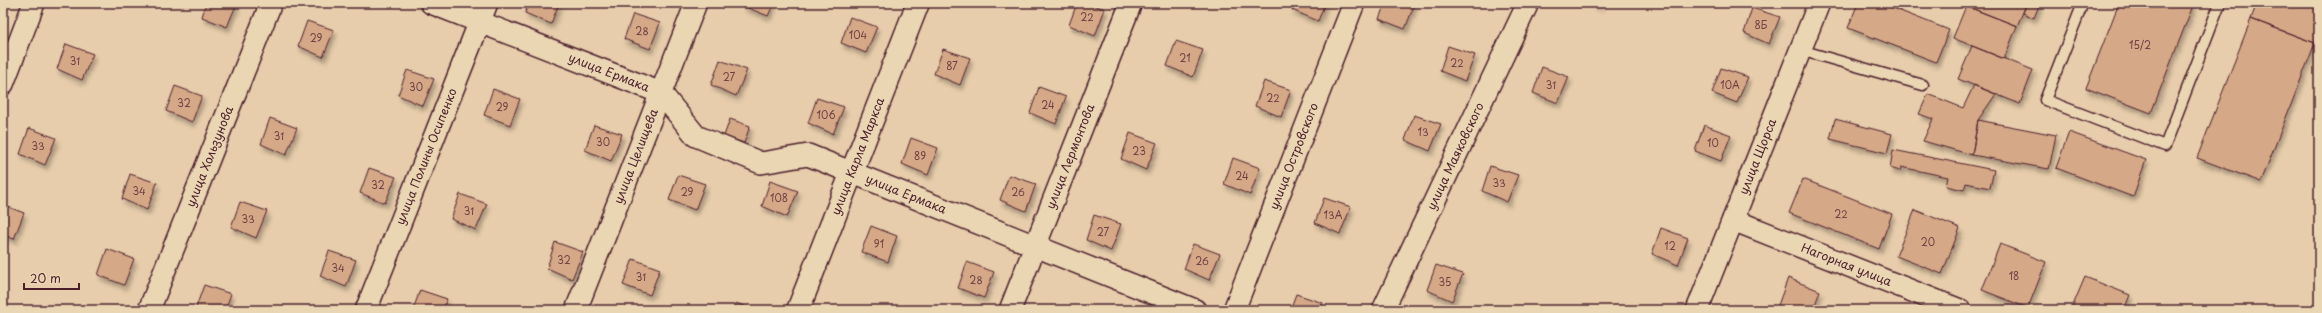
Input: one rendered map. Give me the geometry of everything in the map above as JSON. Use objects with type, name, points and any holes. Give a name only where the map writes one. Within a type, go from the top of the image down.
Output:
[{"type":"main road","name":"улица Карла Маркса","points":[[798,310],[918,3]]},
{"type":"street","points":[[3,84],[34,3]]},
{"type":"street","name":"улица Хользунова","points":[[149,310],[271,3]]},
{"type":"street","name":"улица Ермака","points":[[431,3],[661,93],[696,136],[761,163],[808,155],[1195,310]]},
{"type":"street","name":"улица Полины Осипенко","points":[[366,310],[487,3]]},
{"type":"street","name":"улица Целищева","points":[[576,310],[696,3]]},
{"type":"street","name":"улица Лермонтова","points":[[1010,310],[1130,3]]},
{"type":"street","name":"улица Островского","points":[[1234,310],[1354,3]]},
{"type":"street","name":"улица Маяковского","points":[[1383,310],[1528,3]]},
{"type":"street","name":"улица Щорса","points":[[1698,310],[1819,3]]},
{"type":"street","name":"Нагорная улица","points":[[1733,220],[1960,310]]},
{"type":"lane","points":[[2083,3],[2046,100],[2165,146],[2220,3]]},
{"type":"lane","points":[[1800,50],[1923,85]]},
{"type":"building","points":[[206,3],[237,3],[227,27],[202,17]]},
{"type":"building","points":[[529,3],[559,3],[551,24],[525,13]]},
{"type":"building","points":[[744,3],[774,3],[768,16],[743,6]]},
{"type":"building","points":[[1077,3],[1087,3],[1105,9],[1095,36],[1069,25]]},
{"type":"building","points":[[1295,3],[1325,3],[1318,21],[1292,10]]},
{"type":"building","points":[[1385,3],[1415,3],[1405,29],[1379,19]]},
{"type":"building","points":[[1591,3],[1601,3],[1600,6]]},
{"type":"building","points":[[1858,3],[1880,3],[1949,30],[1936,62],[1848,28]]},
{"type":"building","points":[[1968,3],[2027,3],[2017,26],[1966,6]]},
{"type":"building","points":[[2027,3],[2040,3],[2034,18],[2023,13]]},
{"type":"building","points":[[2119,3],[2194,3],[2151,113],[2086,88]]},
{"type":"building","points":[[2257,3],[2319,3],[2319,32],[2315,43],[2251,19]]},
{"type":"building","points":[[1966,6],[2017,26],[2004,59],[1953,38]]},
{"type":"building","points":[[1752,8],[1780,17],[1769,44],[1744,33]]},
{"type":"building","points":[[633,14],[660,23],[650,49],[624,39]]},
{"type":"building","points":[[850,17],[877,27],[866,53],[841,43]]},
{"type":"building","points":[[2251,19],[2315,43],[2261,182],[2197,158]]},
{"type":"building","points":[[307,21],[334,30],[323,57],[298,46]]},
{"type":"building","points":[[1176,41],[1203,50],[1193,77],[1167,66]]},
{"type":"building","points":[[66,44],[93,54],[82,80],[57,69]]},
{"type":"building","points":[[1448,46],[1475,55],[1465,81],[1440,71]]},
{"type":"building","points":[[1972,46],[2033,70],[2020,104],[1958,79]]},
{"type":"building","points":[[943,49],[970,58],[960,85],[934,74]]},
{"type":"building","points":[[720,60],[747,70],[736,96],[711,85]]},
{"type":"building","points":[[1542,67],[1569,77],[1558,103],[1533,93]]},
{"type":"building","points":[[1721,68],[1748,77],[1737,103],[1712,93]]},
{"type":"building","points":[[407,70],[434,79],[423,106],[398,95]]},
{"type":"building","points":[[1264,81],[1291,90],[1281,117],[1255,106]]},
{"type":"building","points":[[1974,85],[1996,94],[1978,120],[1972,155],[1923,141],[1933,119],[1919,114],[1928,94],[1963,108]]},
{"type":"building","points":[[175,86],[202,96],[192,122],[166,111]]},
{"type":"building","points":[[1039,87],[1066,97],[1056,124],[1030,113]]},
{"type":"building","points":[[493,89],[520,99],[510,125],[484,115]]},
{"type":"building","points":[[817,98],[844,107],[833,134],[808,123]]},
{"type":"building","points":[[1414,115],[1441,124],[1430,151],[1405,140]]},
{"type":"building","points":[[270,118],[297,128],[286,155],[261,144]]},
{"type":"building","points":[[730,119],[750,126],[744,143],[724,136]]},
{"type":"building","points":[[1835,119],[1892,134],[1887,153],[1830,139]]},
{"type":"building","points":[[1978,120],[2056,135],[2049,169],[1972,155]]},
{"type":"building","points":[[594,125],[622,134],[611,161],[585,150]]},
{"type":"building","points":[[1704,125],[1731,135],[1721,161],[1695,151]]},
{"type":"building","points":[[29,128],[56,138],[45,165],[20,154]]},
{"type":"building","points":[[2069,132],[2146,160],[2133,197],[2056,168]]},
{"type":"building","points":[[1130,133],[1157,143],[1146,170],[1121,159]]},
{"type":"building","points":[[911,138],[938,148],[928,175],[902,164]]},
{"type":"building","points":[[1893,150],[1994,170],[1990,188],[1966,183],[1964,190],[1946,186],[1948,177],[1901,167],[1900,171],[1890,168]]},
{"type":"building","points":[[1233,158],[1260,168],[1250,195],[1224,184]]},
{"type":"building","points":[[1490,166],[1518,175],[1507,202],[1482,191]]},
{"type":"building","points":[[369,168],[396,177],[385,203],[360,193]]},
{"type":"building","points":[[130,174],[157,183],[147,210],[122,199]]},
{"type":"building","points":[[678,175],[705,184],[695,210],[669,200]]},
{"type":"building","points":[[1009,175],[1036,184],[1026,211],[1000,200]]},
{"type":"building","points":[[1803,179],[1892,214],[1879,249],[1789,213]]},
{"type":"building","points":[[770,181],[798,191],[787,217],[762,206]]},
{"type":"building","points":[[460,194],[487,204],[476,230],[451,219]]},
{"type":"building","points":[[1324,198],[1351,207],[1340,234],[1315,223]]},
{"type":"building","points":[[240,202],[267,211],[256,238],[231,227]]},
{"type":"building","points":[[3,205],[24,213],[14,239],[3,235]]},
{"type":"building","points":[[1915,210],[1960,228],[1942,274],[1896,256]]},
{"type":"building","points":[[1094,215],[1121,224],[1111,251],[1086,240]]},
{"type":"building","points":[[871,226],[897,236],[888,262],[861,252]]},
{"type":"building","points":[[1661,228],[1688,238],[1678,265],[1652,254]]},
{"type":"building","points":[[555,242],[583,252],[572,279],[547,268]]},
{"type":"building","points":[[1193,244],[1220,254],[1209,280],[1184,269]]},
{"type":"building","points":[[2000,244],[2046,262],[2028,308],[1982,290]]},
{"type":"building","points":[[107,249],[134,259],[124,285],[98,275]]},
{"type":"building","points":[[329,251],[356,260],[346,287],[320,276]]},
{"type":"building","points":[[633,259],[660,269],[650,295],[623,285]]},
{"type":"building","points":[[967,262],[994,272],[984,298],[958,288]]},
{"type":"building","points":[[1436,265],[1463,274],[1452,301],[1427,290]]},
{"type":"building","points":[[2085,277],[2130,295],[2124,310],[2071,310]]},
{"type":"building","points":[[1788,278],[1820,291],[1813,310],[1777,308]]},
{"type":"building","points":[[204,285],[231,294],[225,310],[195,310]]},
{"type":"building","points":[[420,290],[447,299],[443,310],[413,310]]},
{"type":"building","points":[[1296,294],[1323,303],[1320,310],[1290,310]]},
{"type":"building","points":[[736,303],[755,310],[733,310]]}]
